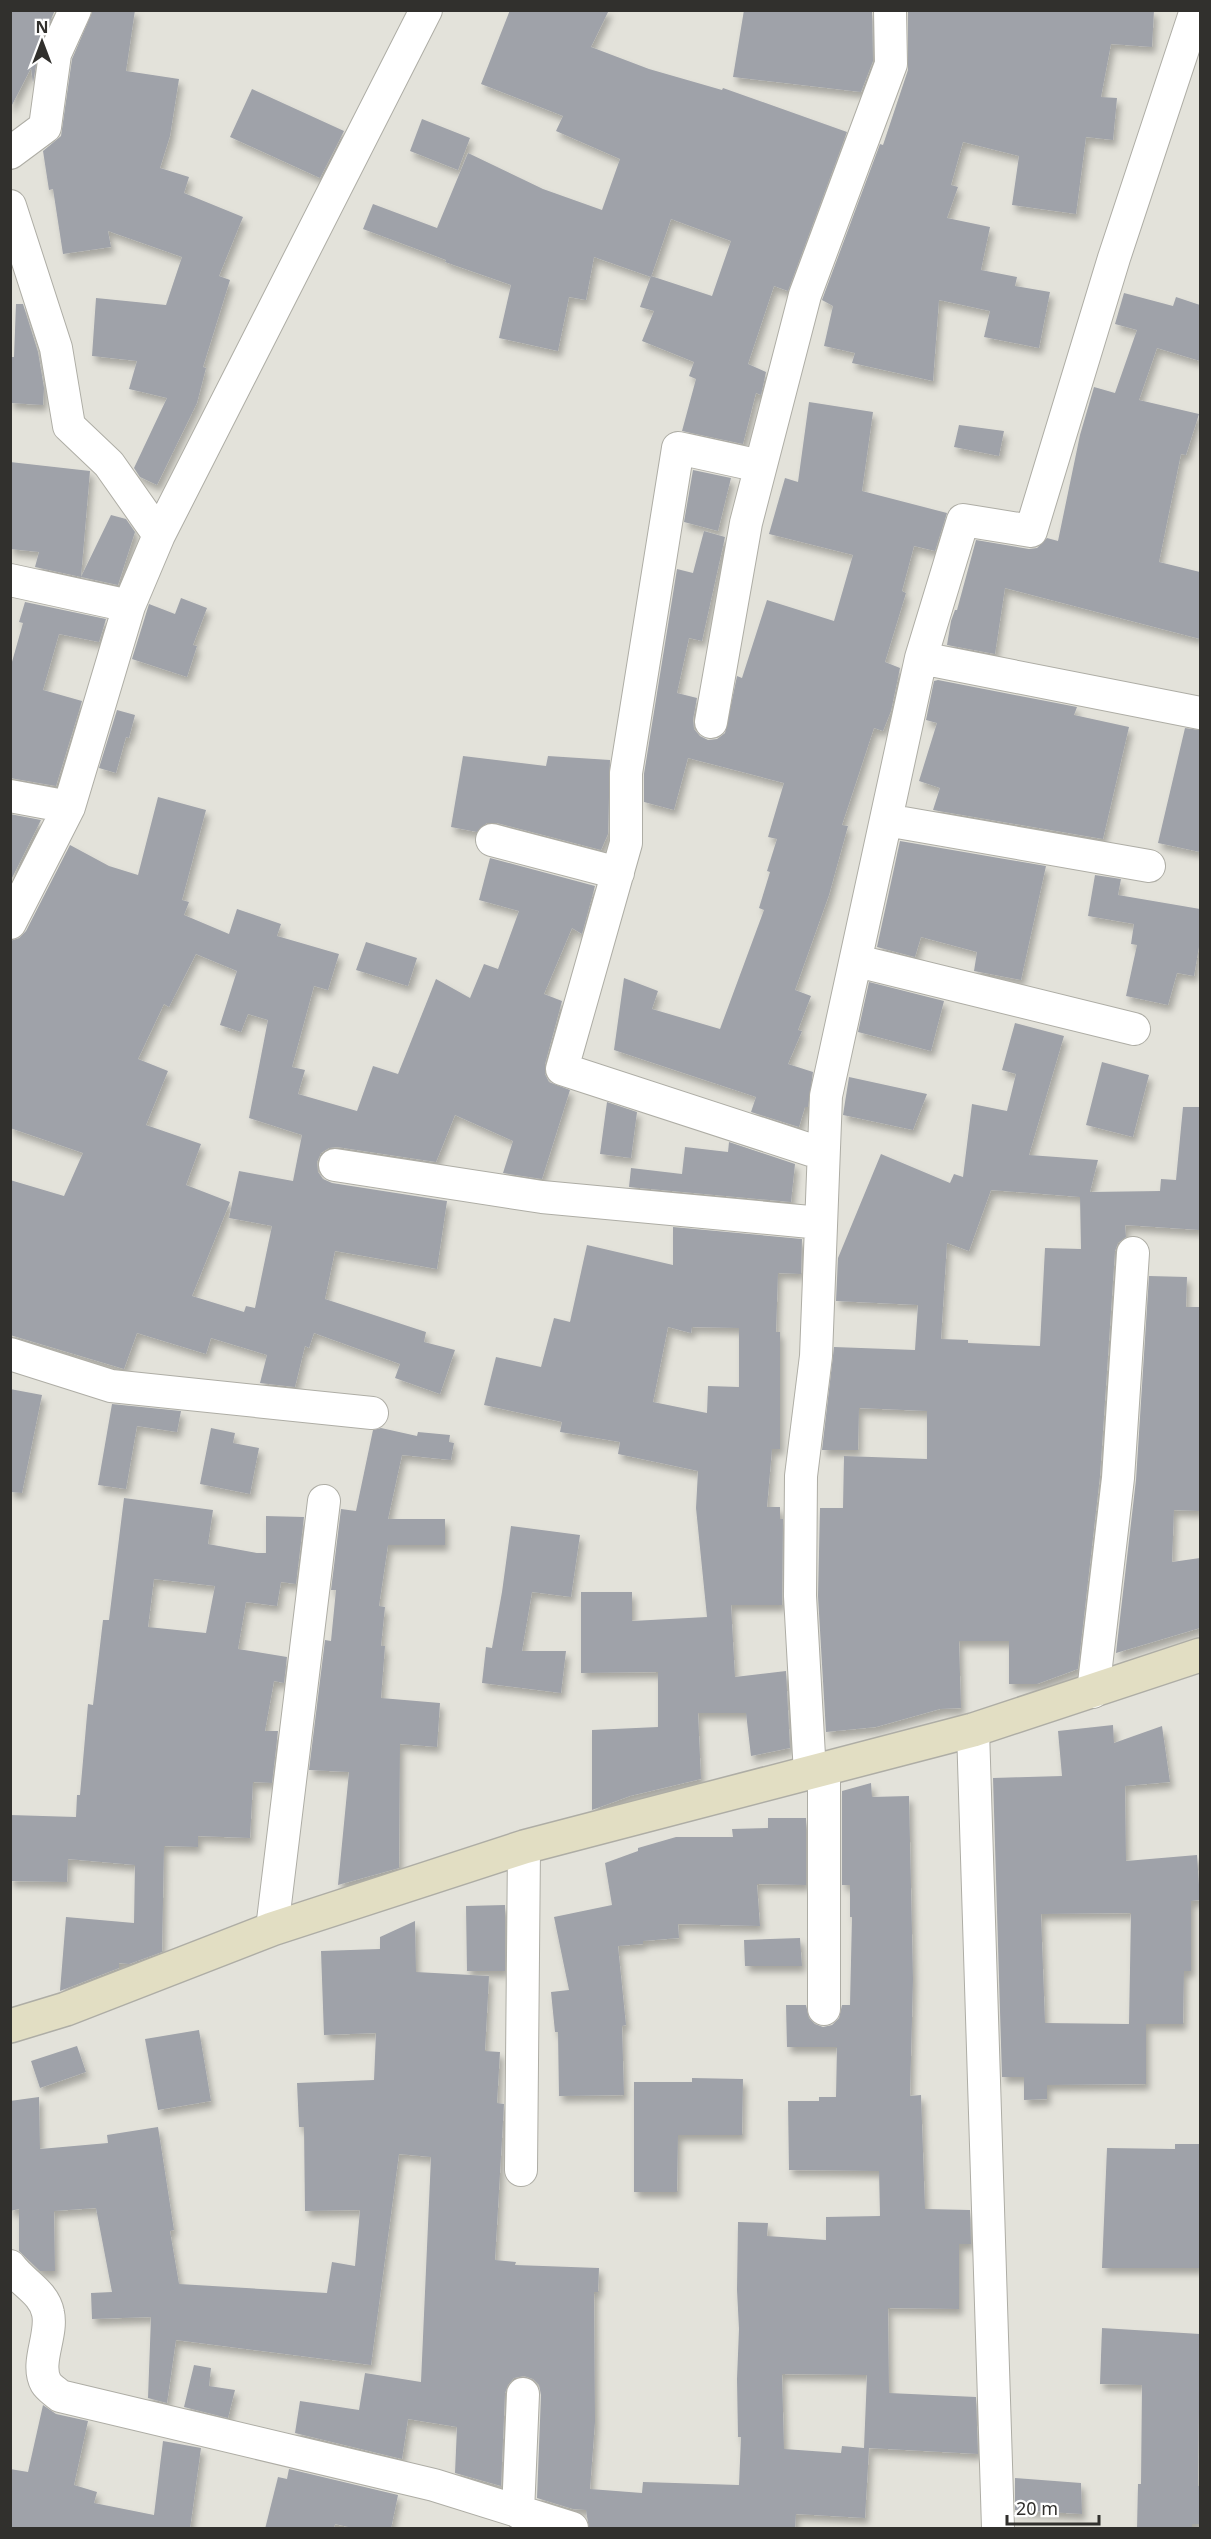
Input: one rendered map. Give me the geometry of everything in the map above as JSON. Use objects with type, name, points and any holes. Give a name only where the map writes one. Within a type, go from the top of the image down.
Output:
[{"type":"street","points":[[10,153],[45,127],[55,54],[75,10]]},
{"type":"street","points":[[10,923],[69,807],[129,606],[159,535],[426,10]]},
{"type":"street","points":[[711,722],[746,523],[760,466],[805,296],[891,64],[890,10]]},
{"type":"street","points":[[824,2009],[817,1773],[800,1596],[801,1476],[816,1356],[826,1096],[921,658],[963,520],[1031,531],[1114,258],[1196,10]]},
{"type":"street","points":[[10,206],[56,348],[69,426],[109,464],[159,535]]},
{"type":"street","points":[[760,466],[678,448],[626,773],[626,843],[562,1070],[823,1154]]},
{"type":"street","points":[[10,580],[129,606]]},
{"type":"street","points":[[921,658],[1200,713]]},
{"type":"street","points":[[10,796],[69,807]]},
{"type":"street","points":[[886,820],[1149,866]]},
{"type":"street","points":[[492,840],[618,873]]},
{"type":"street","points":[[857,961],[1134,1029]]},
{"type":"street","points":[[335,1165],[542,1197],[821,1223]]},
{"type":"street","points":[[1093,1692],[1118,1478],[1133,1253]]},
{"type":"street","points":[[10,1354],[111,1386],[372,1413]]},
{"type":"street","points":[[272,1929],[324,1501]]},
{"type":"street","points":[[10,2026],[66,2009],[272,1929],[524,1847],[817,1773],[974,1730],[1200,1655]]},
{"type":"street","points":[[974,1730],[998,2529]]},
{"type":"street","points":[[521,2170],[524,1847]]},
{"type":"street","points":[[10,2266],[19,2278],[38,2293],[48,2313],[43,2370],[46,2384],[60,2396],[434,2485],[572,2529]]},
{"type":"street","points":[[519,2512],[523,2394]]},
{"type":"building","points":[[10,10],[55,10],[39,47],[33,83],[31,68],[10,109]]},
{"type":"building","points":[[93,10],[135,10],[126,71],[179,79],[170,136],[160,168],[189,177],[184,193],[243,217],[219,276],[230,280],[203,367],[206,368],[197,403],[157,485],[140,477],[134,468],[167,398],[129,389],[137,361],[92,356],[96,298],[166,305],[182,257],[108,231],[111,247],[63,254],[53,189],[49,190],[43,151],[61,136],[72,59]]},
{"type":"building","points":[[510,10],[609,10],[591,47],[649,69],[722,90],[723,88],[847,132],[788,291],[774,286],[748,364],[766,372],[761,395],[756,393],[743,444],[682,431],[696,379],[689,376],[694,362],[642,341],[654,311],[640,307],[651,277],[594,257],[586,300],[569,297],[558,351],[499,338],[511,285],[445,262],[446,260],[363,229],[373,204],[437,228],[468,153],[543,189],[602,210],[620,159],[556,131],[563,116],[481,84]],"holes":[[[671,219],[731,241],[712,296],[651,276]]]},
{"type":"building","points":[[744,10],[872,10],[873,61],[861,92],[733,77]]},
{"type":"building","points":[[908,10],[1154,10],[1152,47],[1111,44],[1101,97],[1117,98],[1113,140],[1086,137],[1076,214],[1012,205],[1019,156],[963,142],[951,185],[958,187],[947,218],[990,227],[981,270],[1017,277],[1015,286],[1050,292],[1039,348],[984,337],[990,311],[939,300],[933,381],[852,363],[855,353],[824,346],[833,306],[822,300],[880,144],[883,145],[908,70]]},
{"type":"building","points":[[252,89],[344,131],[320,178],[230,137]]},
{"type":"building","points":[[422,119],[470,138],[458,170],[410,151]]},
{"type":"building","points":[[1124,293],[1173,306],[1176,297],[1200,305],[1200,361],[1157,348],[1139,400],[1199,414],[1186,455],[1181,454],[1159,562],[1200,572],[1200,639],[1005,588],[995,654],[947,645],[951,621],[957,610],[976,540],[1029,549],[1037,548],[1047,538],[1058,541],[1080,435],[1094,387],[1115,393],[1137,330],[1115,324]]},
{"type":"building","points":[[16,304],[23,304],[38,352],[44,388],[43,405],[10,403],[10,357],[14,357]]},
{"type":"building","points":[[809,402],[873,412],[862,491],[947,513],[935,551],[914,546],[902,591],[906,593],[885,662],[900,668],[891,711],[883,731],[874,728],[842,825],[848,826],[829,895],[795,990],[811,996],[798,1030],[802,1031],[788,1064],[813,1072],[808,1107],[805,1107],[799,1127],[751,1112],[756,1097],[614,1050],[624,978],[658,991],[652,1009],[720,1029],[764,910],[759,908],[777,839],[768,837],[784,783],[688,758],[674,810],[644,802],[644,774],[677,569],[693,573],[704,531],[725,537],[702,641],[689,638],[677,693],[697,698],[693,719],[694,729],[700,736],[708,740],[717,739],[725,733],[737,676],[742,678],[767,600],[834,621],[853,555],[769,534],[785,478],[798,482]]},
{"type":"building","points":[[959,425],[1004,431],[999,456],[954,447]]},
{"type":"building","points":[[10,462],[90,471],[81,577],[35,567],[39,552],[10,549]]},
{"type":"building","points":[[693,470],[731,478],[718,531],[684,522]]},
{"type":"building","points":[[111,515],[126,519],[135,532],[118,585],[81,577]]},
{"type":"building","points":[[181,598],[207,608],[193,645],[197,646],[187,677],[132,659],[149,604],[175,614]]},
{"type":"building","points":[[25,602],[106,619],[99,642],[59,634],[43,690],[82,701],[56,786],[10,778],[10,669],[23,623],[19,622]]},
{"type":"building","points":[[934,681],[1077,707],[1074,715],[1129,727],[1103,839],[933,810],[940,788],[919,781],[937,723],[926,720]]},
{"type":"building","points":[[117,710],[135,715],[116,773],[99,768]]},
{"type":"building","points":[[1185,728],[1200,730],[1200,852],[1158,843]]},
{"type":"building","points":[[463,756],[546,766],[548,756],[610,760],[608,834],[601,850],[497,823],[487,823],[477,832],[451,827]]},
{"type":"building","points":[[158,797],[206,810],[182,900],[189,902],[184,915],[229,934],[237,909],[281,924],[277,936],[339,954],[328,990],[314,986],[292,1067],[305,1070],[298,1094],[357,1111],[373,1066],[398,1074],[436,979],[470,998],[484,964],[498,969],[519,911],[479,900],[490,858],[595,886],[582,934],[572,928],[544,994],[562,1001],[545,1064],[545,1074],[549,1082],[570,1090],[542,1179],[503,1173],[513,1141],[455,1115],[436,1162],[337,1147],[329,1148],[321,1153],[317,1162],[318,1172],[323,1179],[332,1183],[447,1201],[437,1269],[335,1251],[325,1299],[426,1332],[424,1342],[455,1350],[440,1394],[395,1378],[400,1364],[314,1333],[309,1348],[305,1346],[295,1387],[260,1383],[267,1355],[211,1338],[206,1354],[137,1333],[124,1369],[10,1335],[10,1180],[64,1196],[83,1153],[10,1128],[10,941],[19,938],[26,931],[70,845],[109,866],[138,875]],"holes":[[[196,954],[237,971],[220,1025],[241,1032],[248,1014],[268,1020],[249,1118],[302,1135],[293,1181],[239,1171],[229,1218],[272,1226],[255,1308],[246,1306],[244,1312],[192,1296],[230,1202],[186,1185],[201,1144],[146,1125],[168,1071],[138,1059],[164,1004],[169,1007]]]},
{"type":"building","points":[[10,814],[41,820],[10,882]]},
{"type":"building","points":[[900,841],[1046,866],[1021,980],[974,971],[977,952],[921,937],[915,957],[877,947]]},
{"type":"building","points":[[1095,875],[1121,879],[1118,895],[1200,909],[1200,941],[1194,976],[1177,973],[1168,1005],[1126,996],[1137,945],[1131,944],[1134,924],[1088,916]]},
{"type":"building","points":[[366,942],[417,958],[408,986],[356,970]]},
{"type":"building","points":[[869,982],[944,1001],[931,1051],[858,1032]]},
{"type":"building","points":[[1015,1023],[1064,1036],[1029,1155],[1098,1160],[1090,1192],[1160,1191],[1161,1179],[1176,1180],[1183,1107],[1200,1107],[1200,1230],[1125,1225],[1126,1237],[1118,1243],[1115,1251],[1100,1476],[1078,1669],[1037,1684],[1009,1684],[1009,1641],[959,1641],[961,1708],[940,1709],[876,1727],[826,1732],[818,1596],[820,1508],[843,1508],[844,1456],[927,1459],[927,1411],[859,1408],[858,1450],[822,1450],[834,1347],[915,1350],[918,1305],[836,1301],[838,1258],[881,1154],[950,1183],[954,1174],[963,1177],[972,1104],[1007,1111],[1016,1074],[1002,1070]],"holes":[[[991,1190],[1080,1197],[1081,1249],[1045,1248],[1040,1346],[968,1343],[968,1340],[941,1339],[947,1243],[969,1251]]]},
{"type":"building","points":[[1102,1062],[1149,1075],[1133,1137],[1086,1125]]},
{"type":"building","points":[[849,1077],[927,1094],[913,1130],[843,1115]]},
{"type":"building","points":[[607,1102],[637,1112],[631,1158],[600,1154]]},
{"type":"building","points":[[729,1142],[795,1164],[791,1202],[629,1187],[631,1168],[682,1174],[685,1147],[728,1152]]},
{"type":"building","points":[[673,1227],[802,1239],[801,1274],[778,1273],[776,1332],[780,1332],[780,1449],[772,1449],[767,1507],[780,1507],[780,1519],[783,1519],[782,1605],[731,1605],[735,1677],[786,1671],[790,1748],[751,1756],[746,1713],[698,1713],[701,1779],[630,1796],[592,1810],[592,1730],[658,1727],[658,1672],[581,1673],[581,1592],[632,1592],[632,1621],[707,1617],[696,1508],[698,1471],[618,1454],[620,1442],[560,1432],[562,1422],[484,1405],[496,1357],[541,1367],[554,1318],[570,1322],[587,1245],[673,1265]],"holes":[[[668,1327],[691,1333],[692,1327],[739,1328],[739,1387],[708,1386],[707,1413],[653,1402]]]},
{"type":"building","points":[[1149,1276],[1187,1277],[1186,1307],[1200,1307],[1200,1511],[1174,1510],[1172,1562],[1200,1558],[1200,1628],[1116,1653],[1136,1480]]},
{"type":"building","points":[[10,1389],[42,1395],[22,1493],[10,1492]]},
{"type":"building","points":[[112,1404],[181,1411],[177,1432],[137,1426],[126,1489],[98,1485]]},
{"type":"building","points":[[211,1428],[235,1433],[233,1443],[259,1448],[250,1494],[200,1484]]},
{"type":"building","points":[[381,1428],[417,1436],[418,1432],[450,1435],[449,1442],[454,1443],[451,1460],[402,1455],[388,1519],[445,1519],[445,1545],[388,1545],[379,1606],[385,1607],[381,1646],[385,1646],[381,1698],[440,1703],[437,1747],[400,1744],[399,1868],[338,1885],[349,1772],[309,1770],[325,1640],[331,1641],[336,1590],[331,1590],[341,1509],[356,1511],[373,1430]]},
{"type":"building","points":[[124,1498],[213,1510],[208,1544],[257,1553],[266,1553],[266,1516],[304,1517],[296,1584],[281,1582],[277,1606],[246,1602],[238,1649],[287,1657],[284,1683],[274,1681],[265,1731],[278,1731],[272,1783],[253,1782],[250,1838],[198,1836],[198,1847],[164,1846],[162,1952],[129,1964],[119,1963],[119,1968],[60,1991],[66,1917],[134,1923],[135,1865],[68,1859],[67,1882],[10,1881],[10,1815],[76,1817],[88,1704],[93,1705],[103,1620],[109,1620]],"holes":[[[154,1579],[215,1586],[206,1633],[148,1627]]]},
{"type":"building","points":[[511,1526],[580,1535],[571,1597],[532,1592],[522,1651],[566,1651],[561,1693],[482,1683],[486,1647],[492,1648]]},
{"type":"building","points":[[1113,1725],[1114,1743],[1162,1726],[1170,1782],[1125,1786],[1126,1861],[1197,1855],[1200,1900],[1191,1901],[1191,1971],[1184,1971],[1183,2024],[1146,2024],[1146,2084],[1047,2085],[1047,2099],[1024,2100],[1024,2077],[1002,2077],[993,1778],[1062,1776],[1058,1731]],"holes":[[[1131,1913],[1129,2024],[1045,2023],[1041,1914]]]},
{"type":"building","points":[[871,1783],[872,1797],[909,1796],[913,1979],[910,2096],[921,2095],[925,2209],[970,2210],[971,2244],[959,2244],[959,2309],[888,2308],[889,2393],[976,2397],[978,2454],[869,2448],[865,2518],[796,2514],[795,2529],[589,2529],[586,2510],[573,2509],[537,2498],[541,2395],[539,2385],[533,2379],[524,2376],[514,2378],[505,2393],[501,2486],[455,2473],[457,2427],[408,2419],[402,2459],[295,2433],[300,2401],[359,2410],[365,2373],[421,2382],[431,2157],[399,2154],[371,2365],[176,2340],[167,2403],[148,2398],[151,2317],[92,2319],[91,2293],[112,2292],[96,2208],[54,2211],[55,2271],[40,2271],[19,2251],[19,2209],[10,2211],[10,2101],[39,2097],[40,2149],[108,2143],[107,2135],[158,2127],[174,2230],[170,2231],[179,2284],[327,2293],[332,2262],[355,2266],[360,2210],[305,2211],[304,2127],[299,2127],[297,2083],[374,2080],[376,2033],[324,2035],[321,1951],[380,1949],[380,1937],[415,1921],[416,1972],[489,1976],[485,2051],[500,2052],[497,2103],[504,2104],[495,2260],[516,2262],[515,2265],[599,2268],[598,2292],[594,2292],[595,2422],[590,2489],[642,2493],[643,2482],[739,2485],[741,2437],[738,2437],[737,2379],[738,2222],[768,2223],[767,2236],[826,2240],[826,2217],[880,2216],[879,2171],[789,2170],[788,2101],[819,2101],[819,2097],[836,2097],[837,2047],[787,2047],[786,2005],[806,2005],[809,2018],[815,2024],[823,2027],[832,2025],[839,2018],[842,2005],[850,2005],[852,1917],[850,1917],[850,1885],[842,1885],[842,1791]],"holes":[[[782,2374],[867,2375],[864,2448],[842,2446],[841,2453],[784,2449]]]},
{"type":"building","points":[[768,1818],[806,1818],[806,1885],[757,1884],[760,1926],[678,1924],[679,1938],[618,1946],[626,2025],[622,2026],[624,2095],[559,2096],[558,2032],[555,2032],[551,1992],[569,1990],[554,1917],[612,1905],[605,1863],[638,1851],[638,1848],[676,1837],[733,1837],[732,1829],[768,1828]]},
{"type":"building","points":[[505,1905],[505,1971],[467,1971],[466,1906]]},
{"type":"building","points":[[800,1938],[802,1966],[745,1966],[744,1940]]},
{"type":"building","points":[[199,2030],[211,2101],[158,2110],[145,2039]]},
{"type":"building","points":[[77,2046],[86,2072],[40,2088],[31,2061]]},
{"type":"building","points":[[692,2078],[743,2079],[742,2135],[678,2135],[677,2192],[634,2192],[634,2082],[692,2082]]},
{"type":"building","points":[[1175,2144],[1200,2144],[1200,2268],[1102,2268],[1107,2148],[1175,2149]]},
{"type":"building","points":[[1102,2328],[1200,2334],[1198,2486],[1200,2486],[1200,2524],[1192,2524],[1192,2529],[1137,2529],[1138,2484],[1141,2484],[1142,2385],[1100,2384]]},
{"type":"building","points":[[194,2365],[211,2368],[209,2386],[235,2390],[228,2418],[184,2407]]},
{"type":"building","points":[[43,2405],[56,2414],[88,2421],[74,2485],[97,2492],[94,2503],[154,2515],[163,2441],[201,2448],[190,2529],[10,2529],[10,2469],[28,2472]]},
{"type":"building","points":[[289,2469],[398,2495],[391,2529],[357,2529],[335,2524],[334,2529],[265,2529],[278,2477],[287,2479]]},
{"type":"building","points":[[1015,2478],[1081,2483],[1082,2514],[1015,2510]]}]
